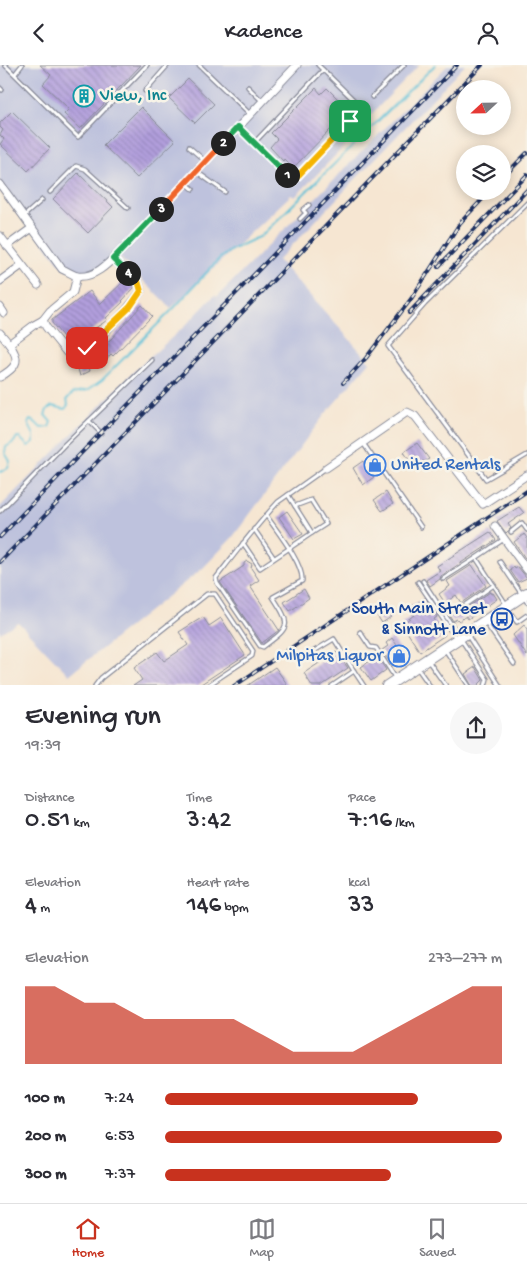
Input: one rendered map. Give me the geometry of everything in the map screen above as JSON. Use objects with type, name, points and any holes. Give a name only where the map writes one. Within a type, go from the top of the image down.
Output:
[{"type":"main road","points":[[391,684],[421,661],[526,597]]},
{"type":"street","points":[[0,184],[62,269],[77,276],[90,275],[126,250],[297,65]]},
{"type":"street","points":[[7,246],[32,228]]},
{"type":"street","points":[[0,236],[38,285]]},
{"type":"street","points":[[43,320],[46,327],[67,353],[76,354],[87,348],[130,307],[141,291],[138,281],[113,259]]},
{"type":"street","points":[[0,281],[22,265]]},
{"type":"street","points":[[9,344],[43,320],[50,311],[73,292],[77,276]]},
{"type":"street","points":[[0,333],[16,356],[15,366],[0,377]]},
{"type":"street","points":[[326,468],[407,412],[415,416],[482,504],[527,475]]},
{"type":"street","points":[[495,526],[527,570]]},
{"type":"lane","points":[[5,65],[78,137],[147,65]]},
{"type":"lane","points":[[14,74],[22,65]]},
{"type":"lane","points":[[145,91],[168,65]]},
{"type":"lane","points":[[199,65],[251,114]]},
{"type":"lane","points":[[238,127],[293,181],[362,108],[318,65]]},
{"type":"lane","points":[[372,97],[404,65]]},
{"type":"lane","points":[[254,143],[325,71],[331,68]]},
{"type":"lane","points":[[248,87],[263,101]]},
{"type":"lane","points":[[189,147],[206,162]]},
{"type":"lane","points":[[50,192],[76,166],[85,169],[128,208]]},
{"type":"lane","points":[[197,171],[225,192]]},
{"type":"lane","points":[[186,183],[194,189]]},
{"type":"lane","points":[[24,217],[42,200]]},
{"type":"lane","points":[[527,203],[425,305],[388,345],[486,479],[527,455]]},
{"type":"lane","points":[[300,219],[306,213],[303,211],[309,205]]},
{"type":"lane","points":[[0,511],[152,360]]},
{"type":"lane","points":[[89,421],[101,433]]},
{"type":"lane","points":[[362,443],[421,527]]},
{"type":"lane","points":[[266,515],[299,567],[302,581],[274,597],[286,617],[286,624],[283,633],[263,647],[260,646],[217,583],[216,577],[254,529],[266,515],[278,501],[326,468]]},
{"type":"lane","points":[[288,495],[312,533]]},
{"type":"lane","points":[[243,543],[260,568],[326,524],[311,500],[295,506]]},
{"type":"lane","points":[[511,532],[522,523],[527,530]]},
{"type":"lane","points":[[254,529],[274,558]]},
{"type":"lane","points":[[443,579],[504,538]]},
{"type":"lane","points":[[476,558],[517,622],[527,615]]},
{"type":"lane","points":[[500,562],[526,597]]},
{"type":"lane","points":[[423,581],[487,679],[485,685]]},
{"type":"lane","points":[[418,582],[500,685]]},
{"type":"lane","points":[[462,607],[494,585]]},
{"type":"lane","points":[[95,685],[101,678],[207,594],[216,594],[253,651],[252,656],[207,685]]},
{"type":"lane","points":[[484,621],[514,664]]},
{"type":"lane","points":[[360,632],[370,647],[376,648],[391,684]]},
{"type":"lane","points":[[306,656],[334,639],[363,684],[358,685]]},
{"type":"lane","points":[[444,648],[469,685]]},
{"type":"lane","points":[[421,661],[430,685]]},
{"type":"lane","points":[[421,661],[446,685]]},
{"type":"lane","points":[[332,685],[354,671]]},
{"type":"shaded area","points":[[0,65],[419,65],[362,124],[363,127],[295,197],[291,195],[171,308],[116,254],[91,276],[63,268],[0,188]]},
{"type":"shaded area","points":[[448,65],[465,65],[278,260],[370,362],[325,414],[232,538],[203,568],[69,675],[18,622],[0,633],[0,507],[129,376],[186,325],[215,295],[217,297]]},
{"type":"building","name":"View, Inc","points":[[40,65],[141,65],[80,129],[64,114],[69,109],[43,84],[51,75]]},
{"type":"building","points":[[188,79],[214,104],[195,123],[169,98]]},
{"type":"building","points":[[316,88],[321,94],[327,88],[349,110],[341,118],[344,122],[339,127],[336,124],[293,168],[284,159],[283,161],[270,147],[277,139],[271,133]]},
{"type":"building","points":[[141,107],[175,141],[137,178],[103,145]]},
{"type":"building","points":[[12,111],[50,148],[28,171],[0,144],[4,139],[0,135],[3,130],[0,127],[0,123]]},
{"type":"building","points":[[78,173],[113,207],[88,233],[53,199]]},
{"type":"building","points":[[127,278],[134,285],[134,288],[123,302],[106,318],[107,320],[89,332],[85,339],[73,348],[71,347],[52,323],[52,320],[90,291],[100,304]]},
{"type":"building","points":[[142,305],[152,316],[113,356],[111,354],[103,363],[102,361],[97,366],[89,358],[111,339]]},
{"type":"building","points":[[87,360],[90,371],[80,376],[76,362]]},
{"type":"building","points":[[417,443],[429,459],[414,467],[404,452]]},
{"type":"building","points":[[363,461],[374,477],[363,485],[353,468]]},
{"type":"building","points":[[386,492],[393,504],[382,511],[374,500]]},
{"type":"building","points":[[519,507],[524,513],[508,524],[511,528],[506,533],[497,521]]},
{"type":"building","points":[[287,511],[303,534],[294,539],[279,517]]},
{"type":"building","points":[[490,532],[496,540],[441,576],[440,579],[430,586],[426,580],[440,571],[437,566]]},
{"type":"building","points":[[524,534],[527,538],[527,561],[514,542]]},
{"type":"building","points":[[247,561],[252,564],[251,568],[259,580],[250,586],[279,630],[262,643],[220,582],[244,566],[244,563]]},
{"type":"building","points":[[472,565],[486,586],[461,603],[456,595],[445,603],[439,594],[450,586],[447,581]]},
{"type":"building","points":[[514,567],[515,569],[518,567],[527,578],[518,582],[510,570]]},
{"type":"building","points":[[304,589],[309,598],[290,611],[284,602]]},
{"type":"building","points":[[490,592],[497,599],[468,619],[466,616],[459,621],[457,619],[453,621],[448,613],[459,607],[460,610],[464,610]]},
{"type":"building","points":[[425,598],[437,617],[434,619],[445,635],[420,652],[402,624],[414,615],[409,608]]},
{"type":"building","points":[[383,605],[391,617],[382,623],[374,611]]},
{"type":"building","points":[[203,617],[209,626],[221,618],[245,655],[200,685],[134,685],[142,680],[134,668],[157,652],[164,661],[188,645],[179,632]]},
{"type":"building","points":[[524,625],[527,629],[527,656],[513,635]]},
{"type":"building","points":[[392,638],[405,657],[392,666],[382,650],[388,646],[386,643]]},
{"type":"building","points":[[336,652],[348,668],[322,685],[311,685],[304,673]]},
{"type":"building","points":[[377,656],[386,670],[371,681],[361,667]]},
{"type":"building","points":[[275,667],[287,684],[286,685],[248,685]]},
{"type":"building","points":[[475,667],[483,680],[478,685],[471,685],[465,674]]},
{"type":"waterway","points":[[0,472],[8,468],[10,461],[5,453],[6,447],[14,442],[17,437],[28,446],[34,442],[34,435],[28,423],[30,420],[41,428],[49,427],[51,422],[45,415],[47,410],[52,406],[65,409],[68,405],[67,399],[73,393],[88,390],[102,380],[174,308],[219,259],[231,250],[261,236],[435,65]]},
{"type":"railway","points":[[0,537],[457,65]]},
{"type":"railway","points":[[0,562],[482,65]]},
{"type":"railway","points":[[511,169],[527,153]]},
{"type":"railway","points":[[438,267],[527,175]]},
{"type":"railway","points":[[409,313],[527,190]]},
{"type":"railway","points":[[343,383],[366,358],[411,299],[460,223],[482,200]]},
{"type":"railway","points":[[236,685],[527,491]]},
{"type":"place","name":"View, Inc","points":[[84,96]]},
{"type":"place","name":"United Rentals","points":[[375,465]]},
{"type":"place","name":"South Main Street & Sinnott Lane","points":[[502,619]]},
{"type":"place","name":"Milpitas Liquor","points":[[399,656]]},
{"type":"route","points":[[87,348],[130,307],[141,291],[138,281],[113,259],[238,127],[293,181],[350,121]]}]
